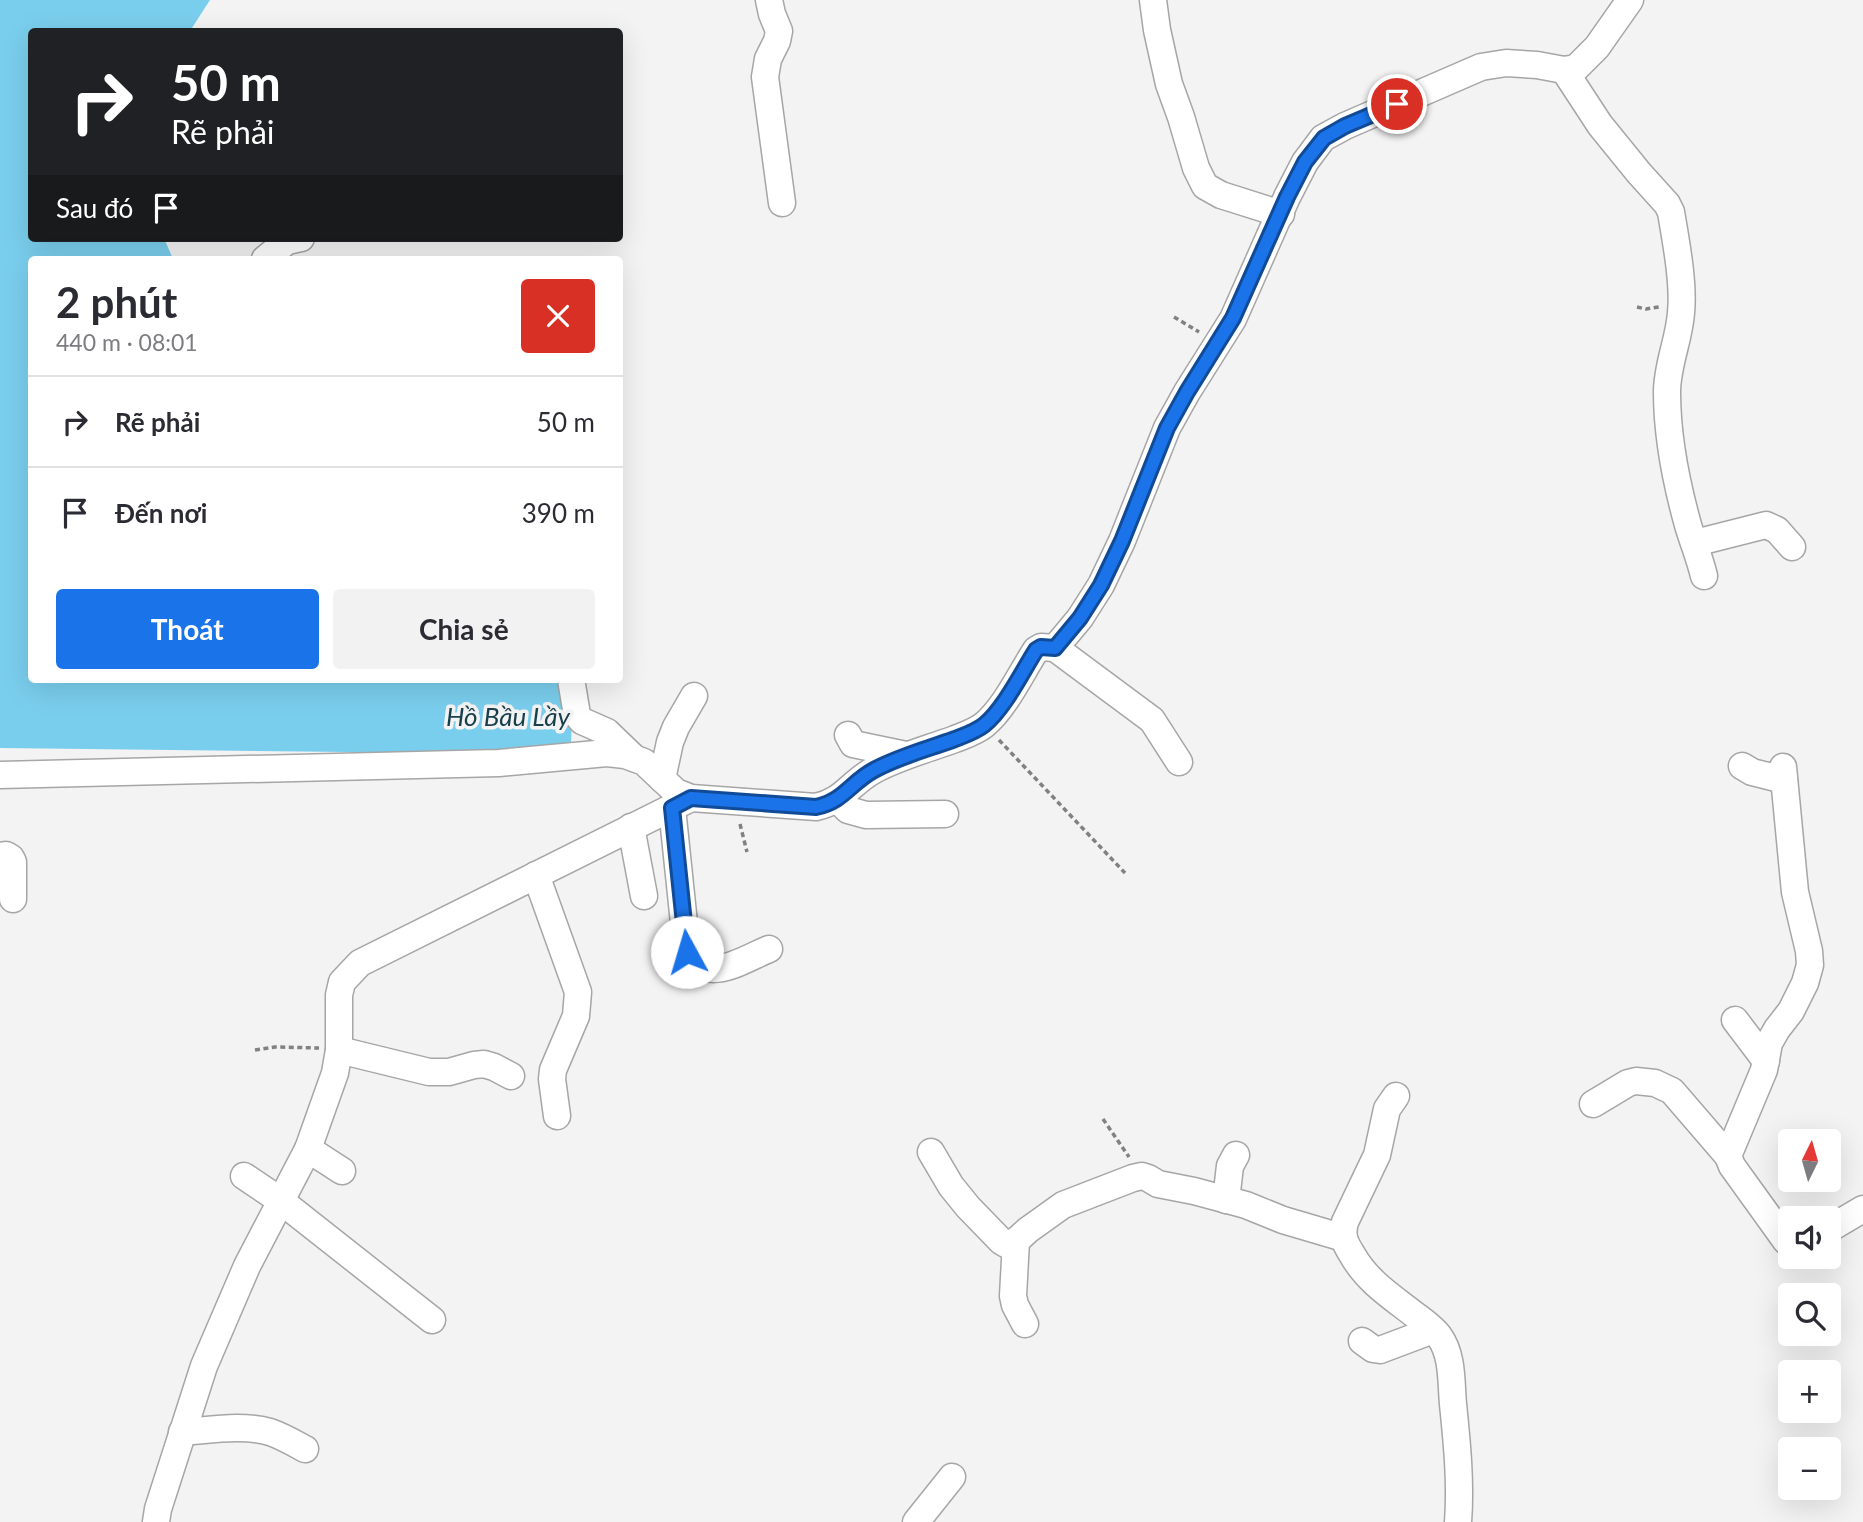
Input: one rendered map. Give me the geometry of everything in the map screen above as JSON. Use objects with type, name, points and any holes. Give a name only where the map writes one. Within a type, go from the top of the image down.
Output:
[{"type":"street","points":[[769,0],[779,31],[768,59],[765,77],[782,203]]},
{"type":"street","points":[[1153,0],[1169,84],[1196,168],[1205,186],[1221,195],[1280,214]]},
{"type":"street","points":[[1055,648],[1080,618],[1101,585],[1122,541],[1167,428],[1238,308],[1287,197],[1305,162],[1324,138],[1345,126],[1481,67],[1506,63],[1564,70],[1576,68],[1597,47],[1630,0]]},
{"type":"street","points":[[1564,70],[1601,125],[1671,212],[1682,310],[1667,379],[1668,413],[1676,478],[1704,576]]},
{"type":"street","points":[[269,256],[286,242]]},
{"type":"street","points":[[1695,543],[1766,526],[1777,530],[1793,547]]},
{"type":"street","points":[[156,1522],[158,1508],[204,1366],[247,1266],[307,1149],[335,1073],[339,1050],[339,995],[342,982],[360,963],[682,803],[735,801],[816,807],[830,804],[874,769],[906,755],[964,736],[985,724],[999,709],[1036,650],[1041,647],[1055,648],[1152,720],[1178,762]]},
{"type":"street","points":[[572,683],[577,715],[582,721],[607,732],[634,758]]},
{"type":"street","points":[[663,779],[670,742],[694,696]]},
{"type":"street","points":[[848,735],[853,744],[906,755]]},
{"type":"street","points":[[0,775],[499,763],[607,753],[625,755],[644,762],[676,792],[682,803],[687,952],[691,959],[704,968],[722,969],[769,949]]},
{"type":"street","points":[[1728,1156],[1765,1070],[1769,1043],[1791,1011],[1805,983],[1810,965],[1795,892],[1783,773],[1757,774],[1742,766]]},
{"type":"street","points":[[837,799],[848,810],[866,815],[945,814]]},
{"type":"street","points":[[631,827],[644,896]]},
{"type":"street","points":[[0,856],[6,855],[13,862],[13,900]]},
{"type":"street","points":[[536,875],[578,992],[576,1016],[553,1070],[556,1116]]},
{"type":"street","points":[[1735,1020],[1766,1061]]},
{"type":"street","points":[[339,1050],[429,1072],[449,1072],[485,1064],[511,1076]]},
{"type":"street","points":[[1593,1104],[1636,1081],[1655,1083],[1672,1091],[1728,1156],[1732,1166],[1778,1230]]},
{"type":"street","points":[[1396,1096],[1387,1109],[1377,1155],[1342,1232],[1358,1264],[1377,1287],[1440,1337],[1451,1369],[1460,1502],[1458,1522]]},
{"type":"street","points":[[307,1149],[342,1171]]},
{"type":"street","points":[[931,1152],[951,1186],[968,1207],[1006,1244],[1016,1241],[1063,1205],[1142,1176],[1158,1184],[1226,1199],[1344,1238]]},
{"type":"street","points":[[1226,1199],[1230,1167],[1236,1155]]},
{"type":"street","points":[[244,1176],[281,1201],[432,1320]]},
{"type":"street","points":[[1841,1222],[1863,1209]]},
{"type":"street","points":[[1016,1241],[1013,1296],[1024,1324]]},
{"type":"street","points":[[1362,1341],[1373,1349],[1380,1350],[1433,1330]]},
{"type":"street","points":[[182,1432],[261,1430],[305,1449]]},
{"type":"street","points":[[916,1522],[952,1477]]},
{"type":"path","points":[[1174,317],[1218,343]]},
{"type":"path","points":[[985,724],[1125,873]]},
{"type":"path","points":[[735,801],[747,852]]},
{"type":"path","points":[[254,1050],[305,1046],[339,1050]]},
{"type":"path","points":[[1103,1119],[1142,1176]]},
{"type":"water","name":"Hồ Bầu Lầy","points":[[0,0],[210,0],[192,28],[28,28],[28,242],[166,242],[172,256],[28,256],[28,683],[570,683],[571,746],[528,754],[0,748]]},
{"type":"route","points":[[687,952],[672,808],[691,798],[816,807],[830,804],[874,769],[975,731],[985,724],[999,709],[1036,650],[1041,647],[1055,648],[1061,643],[1101,585],[1122,541],[1167,428],[1233,318],[1305,162],[1324,138],[1397,104]]}]
